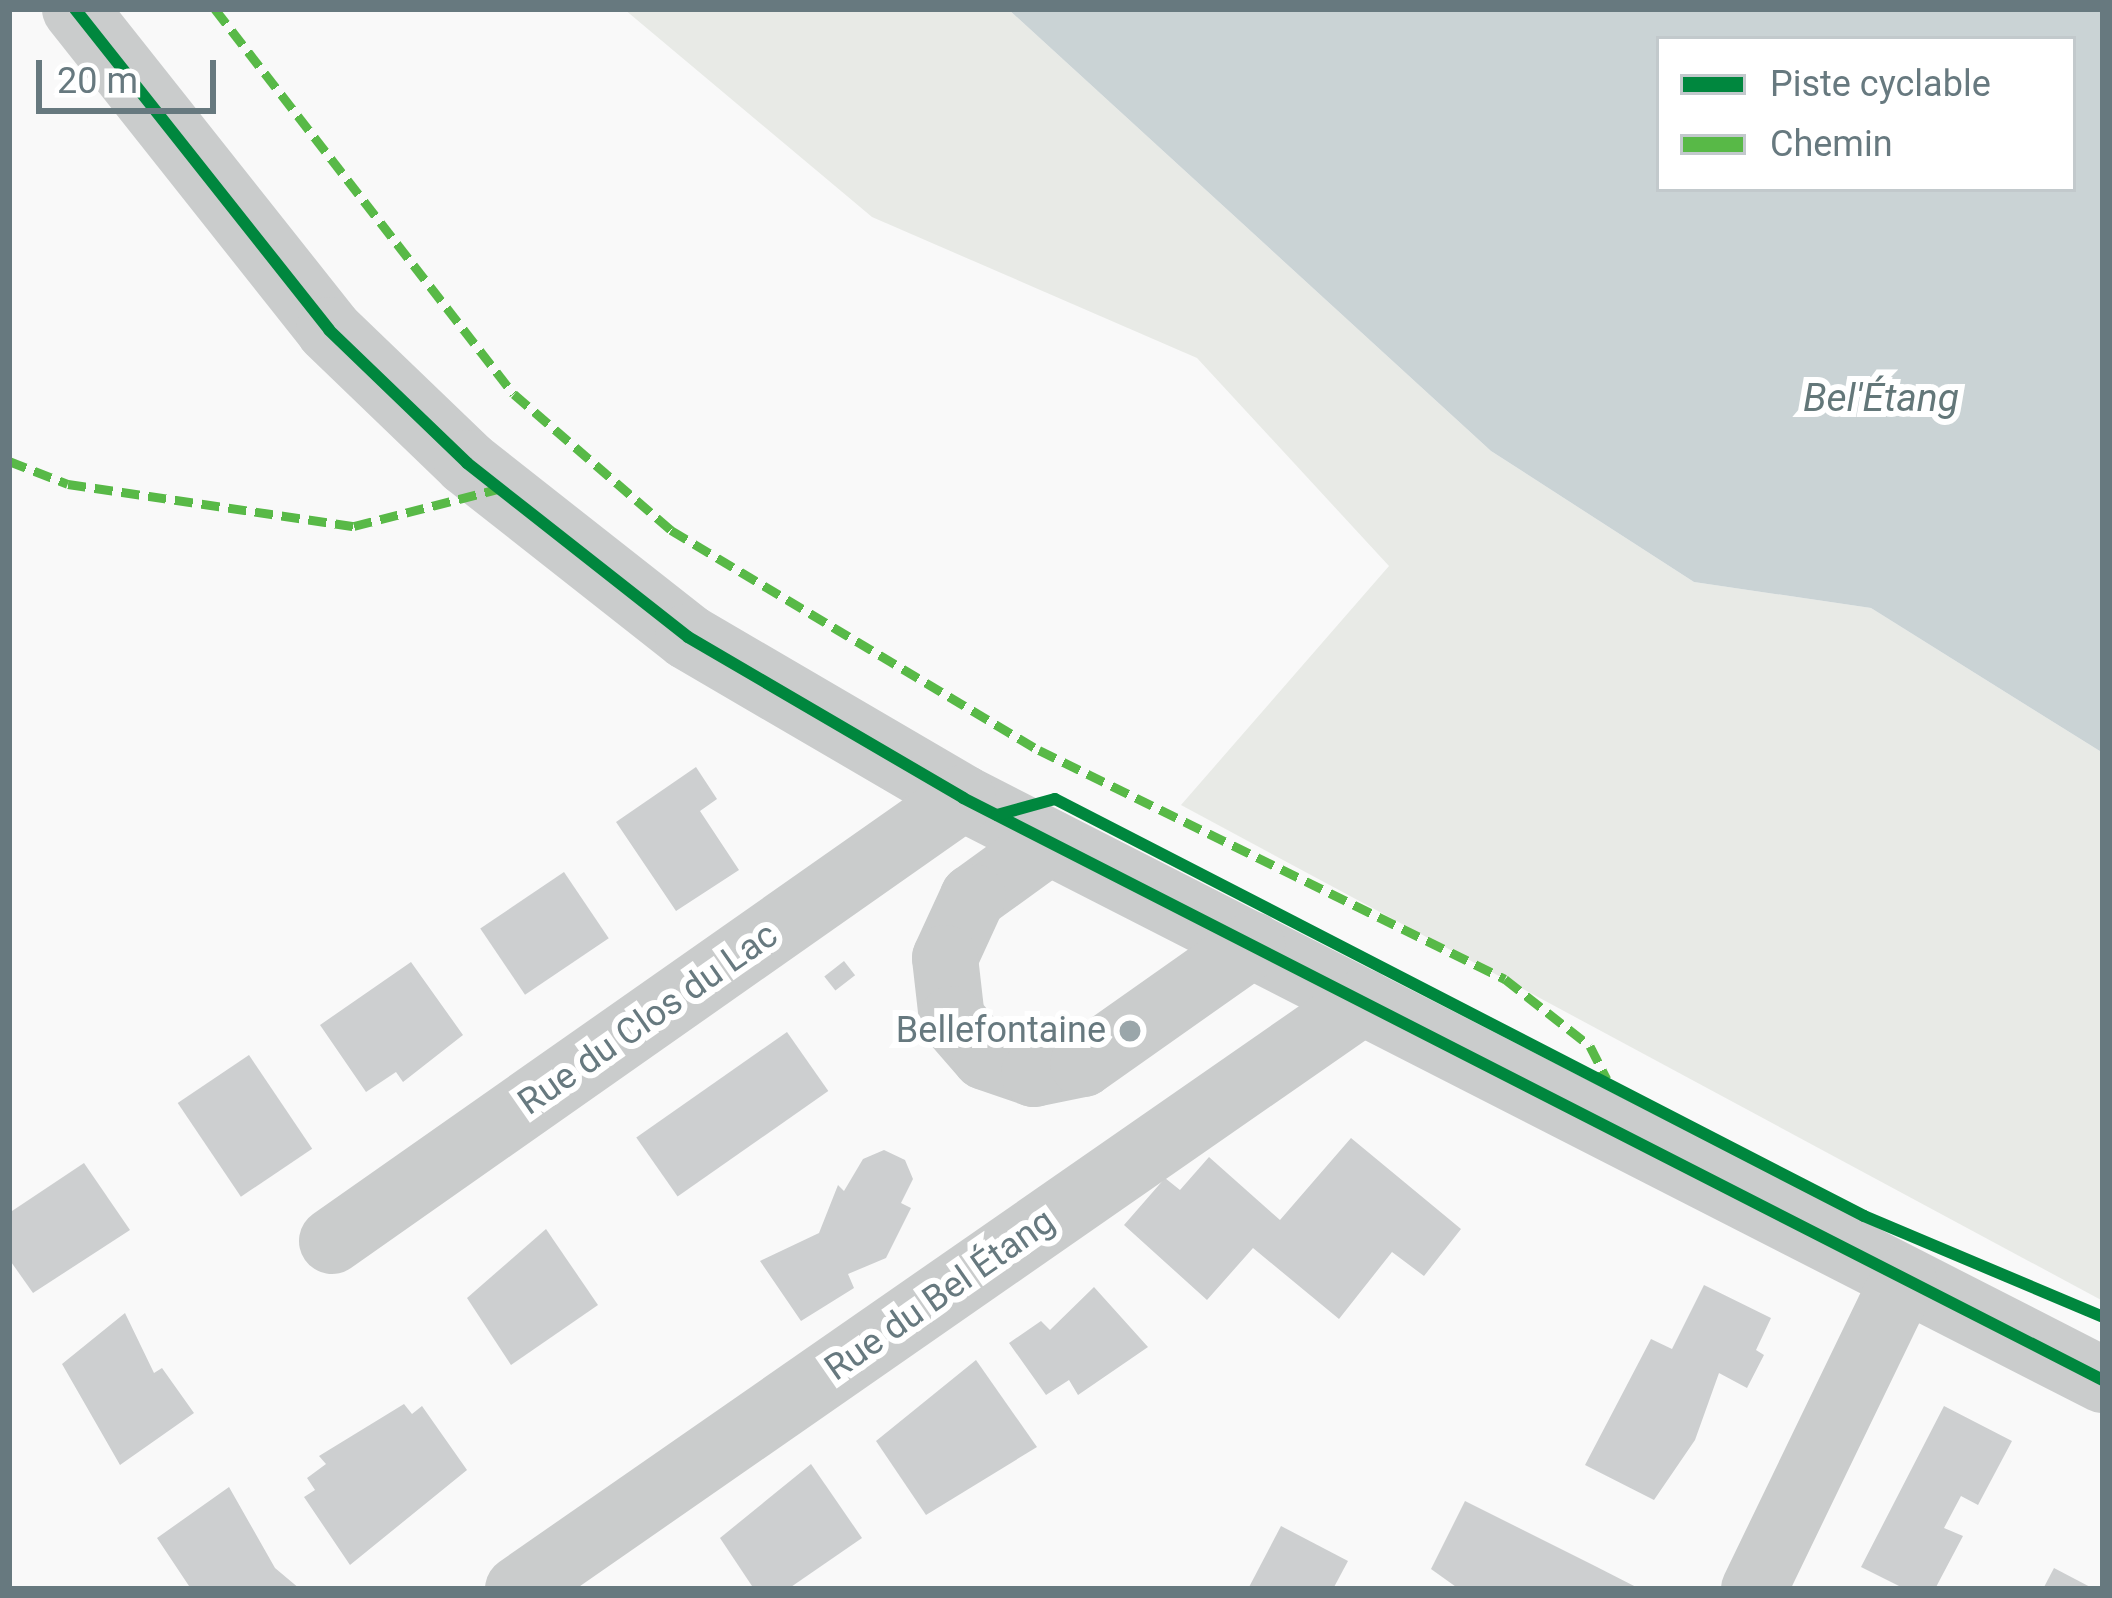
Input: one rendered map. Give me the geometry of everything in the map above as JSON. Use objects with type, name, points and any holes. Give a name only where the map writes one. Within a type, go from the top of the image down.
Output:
[{"type":"street","points":[[75,9],[226,211],[467,463],[688,637],[963,798],[2103,1380]]},
{"type":"street","name":"Rue du Clos du Lac","points":[[332,1240],[963,798]]},
{"type":"street","points":[[1049,842],[973,897],[945,958],[952,1019],[986,1057],[1034,1074],[1083,1064],[1252,945]]},
{"type":"street","name":"Rue du Bel Étang","points":[[518,1589],[1364,1002]]},
{"type":"street","points":[[1754,1589],[1904,1279]]},
{"type":"shaded area","points":[[624,9],[1008,9],[1491,451],[1694,582],[1871,608],[2103,753],[2103,1301],[1181,805],[1389,566],[1197,358],[872,217]]},
{"type":"water","name":"Bel'Étang","points":[[1008,9],[2103,9],[2103,753],[1871,608],[1694,582],[1491,451]]},
{"type":"building","points":[[696,767],[717,799],[700,811],[739,870],[676,911],[616,822]]},
{"type":"building","points":[[564,872],[609,938],[525,995],[480,928]]},
{"type":"building","points":[[844,961],[855,975],[835,991],[824,976]]},
{"type":"building","points":[[411,962],[463,1035],[403,1082],[396,1072],[366,1092],[320,1025]]},
{"type":"building","points":[[787,1032],[828,1091],[678,1197],[636,1138]]},
{"type":"building","points":[[249,1055],[312,1149],[241,1197],[178,1103]]},
{"type":"building","points":[[1351,1138],[1461,1229],[1424,1276],[1392,1252],[1339,1319],[1253,1248],[1207,1300],[1124,1225],[1165,1178],[1180,1190],[1209,1157],[1280,1220]]},
{"type":"building","points":[[884,1150],[905,1160],[913,1179],[901,1203],[911,1208],[886,1258],[848,1274],[854,1288],[801,1321],[760,1261],[819,1233],[838,1185],[844,1191],[863,1159]]},
{"type":"building","points":[[84,1163],[130,1230],[33,1293],[9,1259],[9,1213]]},
{"type":"building","points":[[546,1229],[598,1305],[511,1365],[467,1298]]},
{"type":"building","points":[[1704,1285],[1771,1318],[1756,1350],[1764,1355],[1747,1388],[1719,1373],[1695,1440],[1654,1500],[1585,1465],[1651,1339],[1672,1349]]},
{"type":"building","points":[[1094,1287],[1148,1347],[1078,1395],[1069,1380],[1046,1395],[1009,1343],[1041,1321],[1050,1330]]},
{"type":"building","points":[[125,1313],[154,1373],[162,1368],[194,1413],[120,1465],[62,1364]]},
{"type":"building","points":[[976,1360],[1037,1447],[926,1515],[876,1441]]},
{"type":"building","points":[[404,1404],[412,1414],[422,1406],[467,1470],[350,1565],[304,1497],[315,1490],[307,1478],[326,1464],[319,1456]]},
{"type":"building","points":[[1944,1406],[2012,1441],[1978,1505],[1961,1496],[1944,1528],[1963,1536],[1935,1589],[1905,1589],[1861,1567]]},
{"type":"building","points":[[811,1464],[862,1538],[788,1589],[754,1589],[720,1538]]},
{"type":"building","points":[[229,1487],[275,1568],[300,1589],[191,1589],[157,1538]]},
{"type":"building","points":[[1465,1501],[1640,1589],[1459,1589],[1431,1569]]},
{"type":"building","points":[[1281,1526],[1348,1561],[1333,1589],[1248,1589]]},
{"type":"building","points":[[2054,1568],[2094,1589],[2043,1589]]},
{"type":"marked path","points":[[215,9],[514,394],[671,530],[1039,750],[1505,979],[1590,1046],[1607,1079]]},
{"type":"marked path","points":[[9,461],[68,484],[354,526],[498,489]]},
{"type":"cycle path","points":[[75,9],[329,330],[467,463],[688,637],[963,798],[2103,1380]]},
{"type":"cycle path","points":[[997,815],[1055,799],[1864,1216],[2103,1317]]},
{"type":"place","name":"Bellefontaine","points":[[1130,1031]]}]
